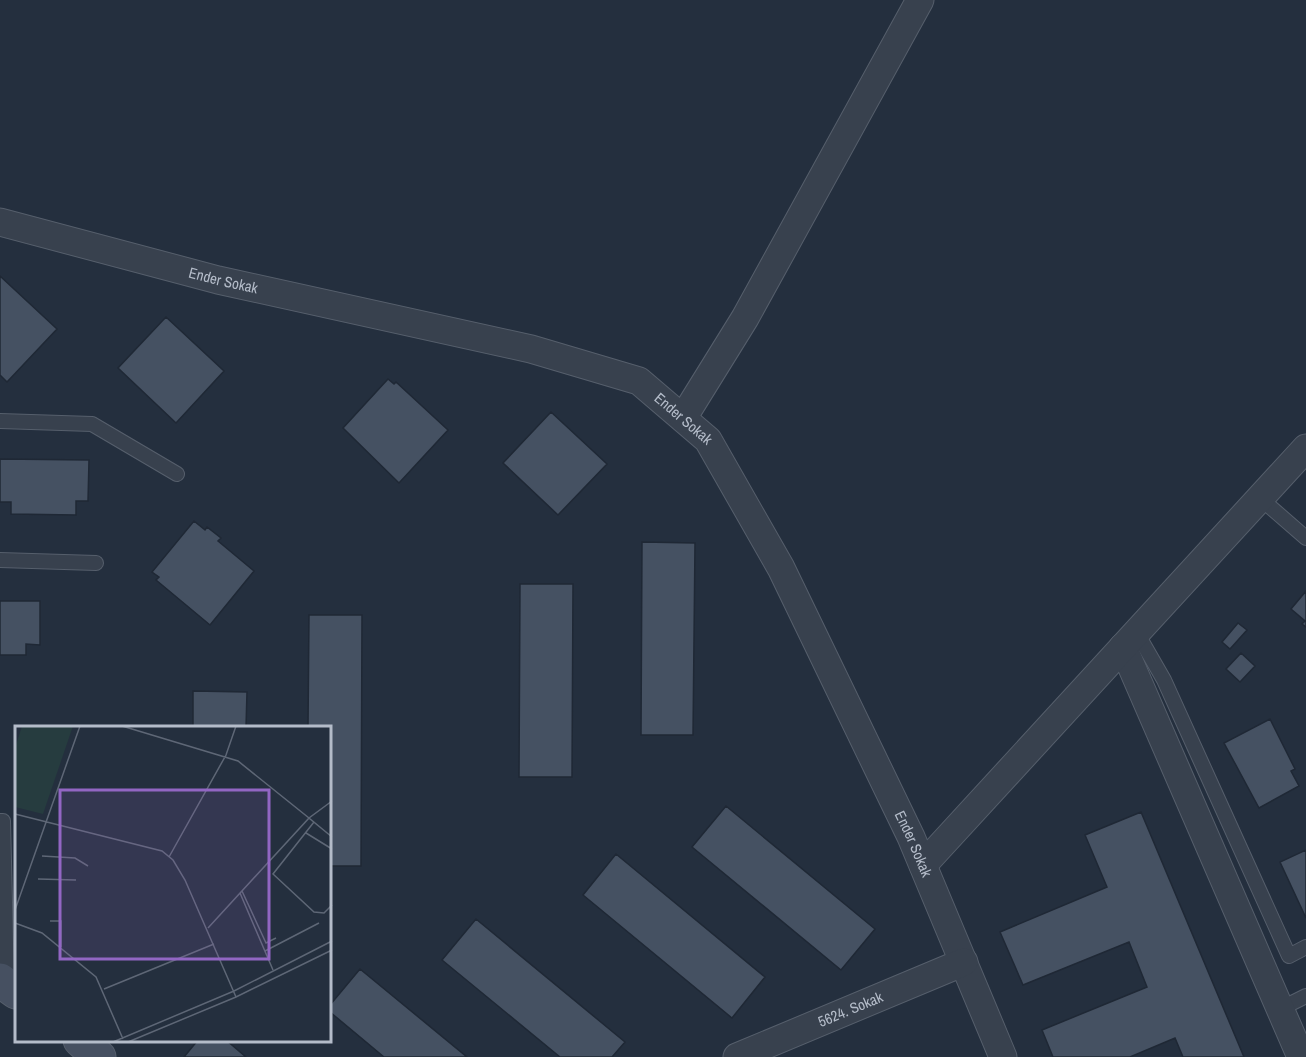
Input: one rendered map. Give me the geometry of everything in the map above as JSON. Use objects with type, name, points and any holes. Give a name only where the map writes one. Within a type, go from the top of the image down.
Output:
[{"type":"street","points":[[683,418],[745,318],[920,0]]},
{"type":"street","name":"Ender Sokak","points":[[0,222],[218,280],[531,349],[639,381],[708,440],[781,568],[923,865],[1003,1057]]},
{"type":"street","points":[[923,865],[1306,448]]},
{"type":"street","points":[[1130,640],[1301,1057]]},
{"type":"street","name":"5624. Sokak","points":[[737,1057],[964,962]]},
{"type":"street","points":[[81,1042],[99,1057]]},
{"type":"lane","points":[[0,421],[92,424],[177,474]]},
{"type":"lane","points":[[1260,498],[1306,538]]},
{"type":"lane","points":[[0,560],[96,563]]},
{"type":"lane","points":[[1130,640],[1164,680],[1289,956],[1306,947]]},
{"type":"lane","points":[[0,821],[3,821],[8,986]]},
{"type":"lane","points":[[1280,1009],[1306,996]]},
{"type":"building","points":[[0,276],[57,329],[7,382],[0,375]]},
{"type":"building","points":[[166,317],[224,371],[176,423],[118,368]]},
{"type":"building","points":[[388,379],[394,384],[396,382],[448,430],[399,483],[343,428]]},
{"type":"building","points":[[551,412],[607,464],[558,515],[503,463]]},
{"type":"building","points":[[0,459],[89,460],[88,501],[76,501],[76,515],[11,514],[11,502],[0,502]]},
{"type":"building","points":[[194,521],[205,530],[207,527],[221,538],[218,541],[254,571],[210,625],[156,580],[159,577],[152,572]]},
{"type":"building","points":[[642,542],[695,543],[693,735],[641,735]]},
{"type":"building","points":[[520,584],[573,584],[572,777],[519,777]]},
{"type":"building","points":[[1306,591],[1306,627],[1302,624],[1305,621],[1291,609]]},
{"type":"building","points":[[0,601],[40,601],[40,645],[26,644],[26,655],[0,655]]},
{"type":"building","points":[[309,615],[362,615],[361,866],[332,866],[332,726],[308,726]]},
{"type":"building","points":[[1238,623],[1247,630],[1230,649],[1222,642]]},
{"type":"building","points":[[1241,653],[1255,666],[1240,682],[1226,669]]},
{"type":"building","points":[[193,691],[247,692],[246,726],[193,726]]},
{"type":"building","points":[[1270,719],[1295,769],[1291,771],[1299,786],[1259,808],[1224,743]]},
{"type":"building","points":[[726,806],[875,929],[841,970],[692,847]]},
{"type":"building","points":[[1141,812],[1244,1057],[1183,1057],[1175,1038],[1130,1057],[1053,1057],[1042,1030],[1147,987],[1129,942],[1023,985],[1000,932],[1107,887],[1085,835]]},
{"type":"building","points":[[1306,850],[1306,918],[1280,862]]},
{"type":"building","points":[[616,854],[765,977],[732,1018],[583,895]]},
{"type":"building","points":[[476,919],[625,1042],[612,1057],[560,1057],[442,960]]},
{"type":"building","points":[[360,969],[467,1057],[384,1057],[332,1014],[332,1003]]},
{"type":"building","points":[[196,1042],[228,1042],[246,1057],[184,1057]]}]
